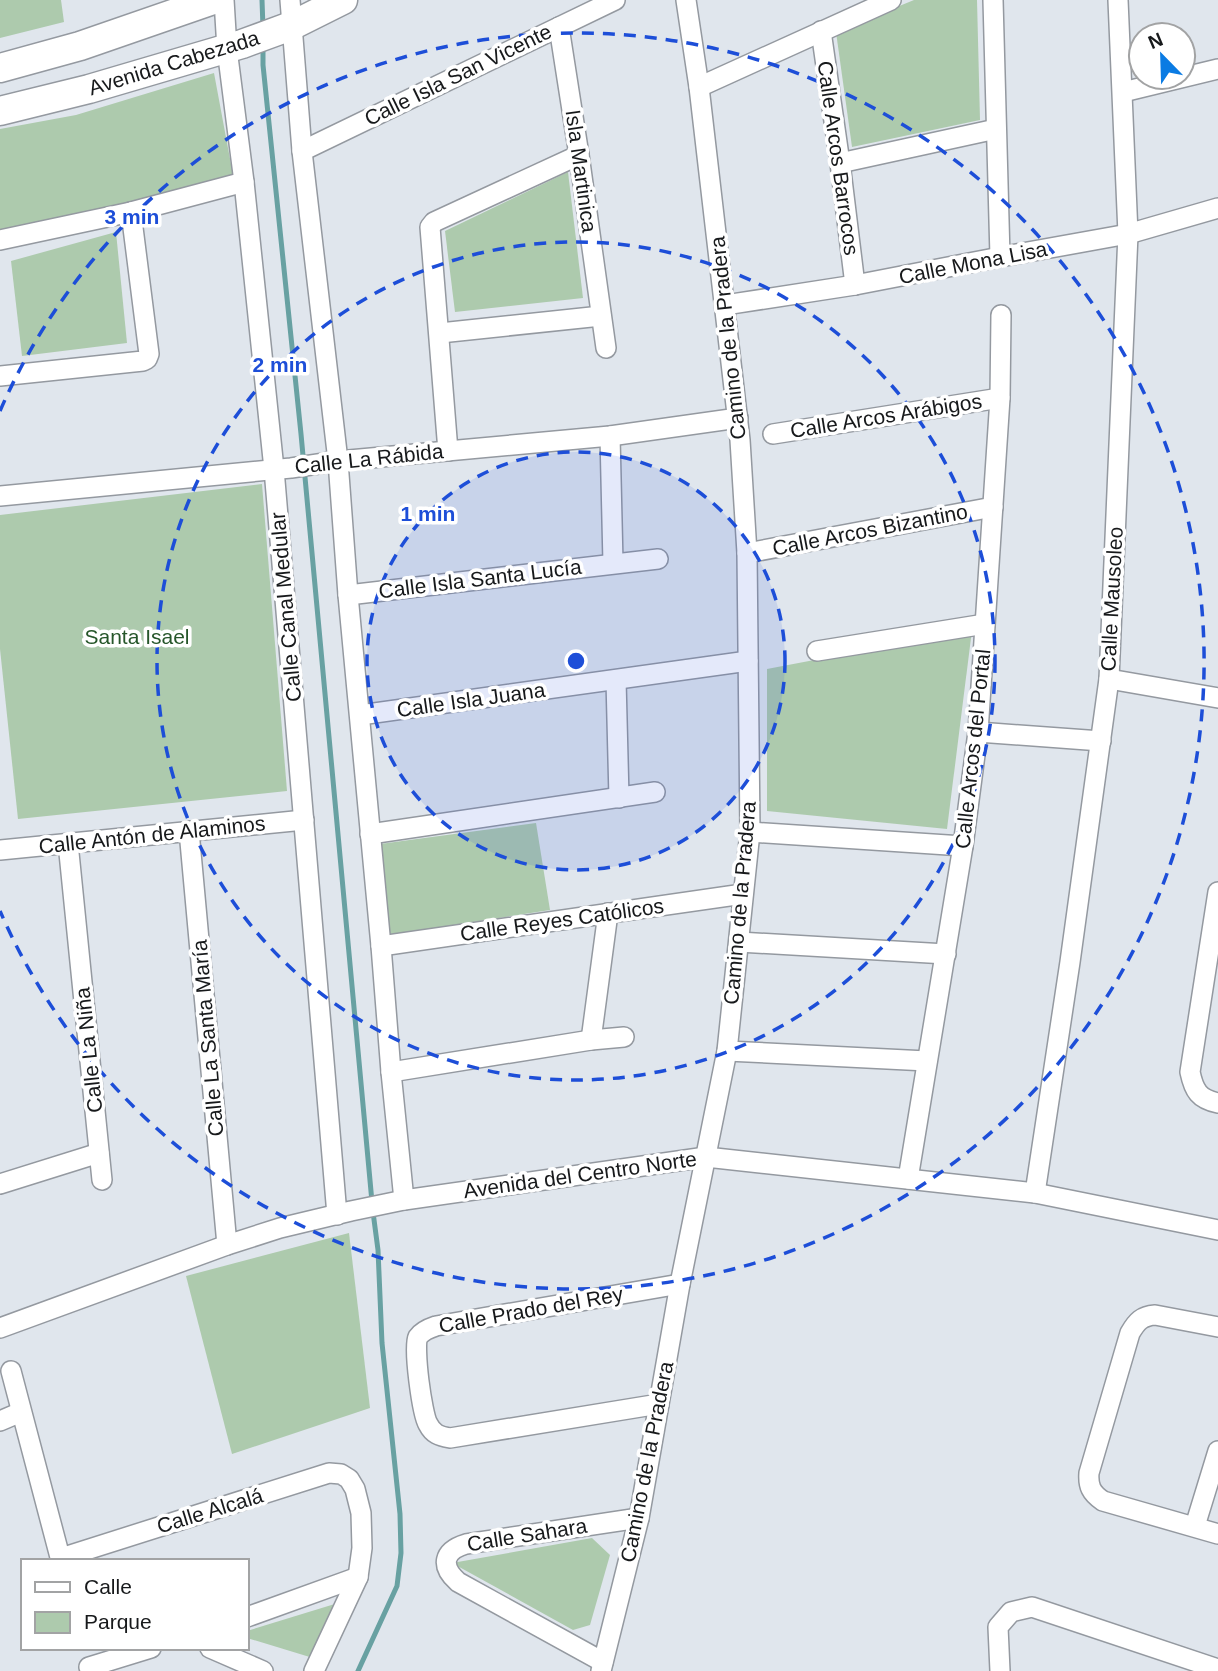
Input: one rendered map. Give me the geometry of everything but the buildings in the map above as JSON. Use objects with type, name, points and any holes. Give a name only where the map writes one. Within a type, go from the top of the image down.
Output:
[{"type":"main road","name":"Avenida Cabezada","points":[[0,68],[80,46],[213,0]]},
{"type":"main road","name":"Avenida Cabezada","points":[[0,111],[89,89],[234,46],[287,19],[343,0]]},
{"type":"street","name":"Calle Canal Medular","points":[[225,0],[234,46],[244,181],[282,469],[304,820],[344,1213]]},
{"type":"street","name":"Calle Isla San Vicente","points":[[302,151],[615,0]]},
{"type":"street","name":"Camino de la Pradera","points":[[602,1667],[639,1518],[680,1284],[727,1051],[750,832],[747,553],[737,418],[699,87],[686,0]]},
{"type":"street","points":[[699,87],[891,0]]},
{"type":"street","points":[[993,0],[1000,257]]},
{"type":"street","name":"Calle Mausoleo","points":[[1035,1193],[1109,679],[1128,234],[1118,0]]},
{"type":"street","points":[[287,19],[302,151],[330,462],[348,595],[360,715],[391,1072],[396,1201]]},
{"type":"street","name":"Isla Martinica","points":[[559,27],[606,348]]},
{"type":"street","name":"Calle Arcos Barrocos","points":[[821,32],[855,285]]},
{"type":"street","points":[[1123,92],[1218,69]]},
{"type":"street","points":[[840,163],[996,129]]},
{"type":"street","points":[[448,451],[430,229],[435,222],[579,155]]},
{"type":"street","points":[[0,240],[131,212],[244,181]]},
{"type":"street","name":"Calle Mona Lisa","points":[[725,305],[855,285],[1128,234],[1218,208]]},
{"type":"street","points":[[0,376],[147,359],[149,354],[131,212]]},
{"type":"street","name":"Calle Arcos del Portal","points":[[908,1179],[963,846],[978,732],[1000,398],[1001,315]]},
{"type":"street","points":[[440,333],[601,316]]},
{"type":"street","name":"Calle Arcos Arábigos","points":[[773,434],[1000,398]]},
{"type":"street","name":"Calle La Rábida","points":[[0,496],[610,436],[737,418]]},
{"type":"street","points":[[610,436],[613,563]]},
{"type":"street","name":"Calle Arcos Bizantino","points":[[747,553],[993,507]]},
{"type":"street","name":"Calle Isla Santa Lucía","points":[[348,595],[658,559]]},
{"type":"street","points":[[817,651],[985,624]]},
{"type":"street","name":"Calle Isla Juana","points":[[360,715],[748,661]]},
{"type":"street","points":[[1109,679],[1218,698]]},
{"type":"street","points":[[615,680],[619,798]]},
{"type":"street","points":[[978,732],[1101,741]]},
{"type":"street","points":[[370,834],[655,792]]},
{"type":"street","name":"Calle Antón de Alaminos","points":[[0,850],[304,820]]},
{"type":"street","name":"Calle La Santa María","points":[[189,831],[227,1245]]},
{"type":"street","points":[[750,832],[963,846]]},
{"type":"street","name":"Calle La Niña","points":[[68,843],[102,1180]]},
{"type":"street","points":[[1218,892],[1212,982],[1190,1072],[1193,1086],[1200,1095],[1218,1102]]},
{"type":"street","name":"Calle Reyes Católicos","points":[[381,946],[743,894]]},
{"type":"street","points":[[591,1040],[608,913]]},
{"type":"street","points":[[739,942],[946,954]]},
{"type":"street","points":[[391,1072],[624,1037]]},
{"type":"street","points":[[727,1051],[927,1061]]},
{"type":"street","points":[[0,1184],[99,1153]]},
{"type":"street","name":"Avenida del Centro Norte","points":[[0,1328],[280,1228],[396,1201],[706,1157],[1035,1193],[1218,1230]]},
{"type":"street","name":"Calle Prado del Rey","points":[[659,1404],[450,1438],[438,1436],[428,1427],[424,1415],[416,1348],[418,1337],[425,1330],[436,1326],[680,1284]]},
{"type":"street","points":[[1218,1327],[1155,1315],[1144,1316],[1136,1322],[1130,1333],[1088,1484],[1094,1495],[1103,1501],[1218,1534]]},
{"type":"street","points":[[11,1371],[61,1559]]},
{"type":"street","points":[[0,1421],[21,1412]]},
{"type":"street","points":[[1195,1526],[1218,1451]]},
{"type":"street","name":"Calle Alcalá","points":[[61,1559],[328,1473],[341,1474],[349,1479],[355,1489],[361,1513],[362,1548],[358,1577]]},
{"type":"street","name":"Calle Sahara","points":[[602,1667],[458,1582],[447,1567],[446,1558],[451,1551],[466,1544],[639,1518]]},
{"type":"street","points":[[248,1616],[358,1577]]},
{"type":"street","points":[[314,1671],[358,1577]]},
{"type":"street","points":[[1000,1671],[998,1627],[1011,1612],[1032,1607],[1218,1669]]},
{"type":"street","points":[[87,1662],[142,1650]]},
{"type":"street","points":[[215,1650],[263,1671]]},
{"type":"green space","points":[[0,0],[61,0],[64,22],[0,38]]},
{"type":"green space","points":[[914,0],[977,0],[980,120],[852,147],[836,32]]},
{"type":"green space","points":[[214,73],[233,175],[84,215],[0,231],[0,129],[76,115]]},
{"type":"green space","points":[[568,172],[583,298],[455,312],[445,231]]},
{"type":"green space","points":[[116,232],[127,343],[22,356],[11,261]]},
{"type":"green space","name":"Santa Isael","points":[[262,484],[287,791],[18,819],[0,649],[0,515]]},
{"type":"green space","points":[[972,630],[947,829],[767,811],[767,669]]},
{"type":"green space","points":[[536,823],[550,910],[390,935],[380,844]]},
{"type":"green space","points":[[349,1233],[370,1408],[232,1454],[186,1276]]},
{"type":"green space","points":[[592,1538],[610,1555],[590,1625],[573,1630],[452,1563]]},
{"type":"green space","points":[[338,1603],[313,1658],[248,1638],[248,1631]]},
{"type":"waterway","points":[[262,0],[263,28]]},
{"type":"waterway","points":[[263,44],[372,1202]]},
{"type":"waterway","points":[[358,1671],[397,1586],[401,1553],[400,1514],[382,1343],[378,1250],[373,1212]]}]
